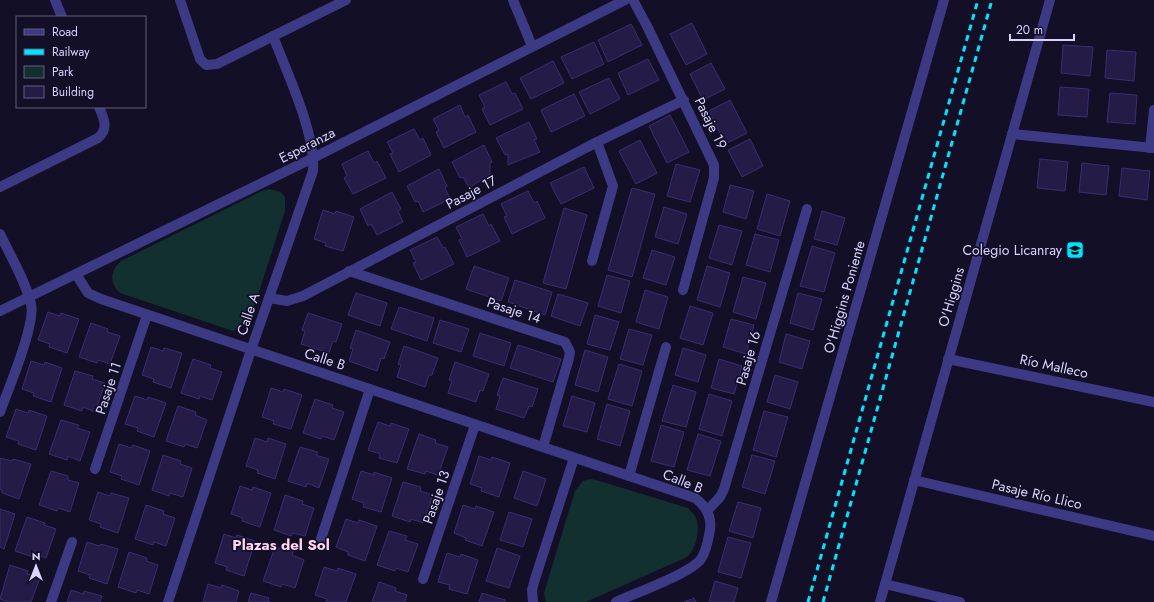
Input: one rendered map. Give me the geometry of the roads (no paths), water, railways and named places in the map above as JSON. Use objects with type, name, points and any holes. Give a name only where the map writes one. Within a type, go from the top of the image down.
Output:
[{"type":"street","points":[[55,0],[62,16]]},
{"type":"street","points":[[180,0],[198,53],[206,65],[217,64],[346,0]]},
{"type":"street","points":[[513,0],[532,46]]},
{"type":"street","name":"Esperanza","points":[[0,311],[313,158],[532,46],[626,0]]},
{"type":"street","name":"Pasaje 19","points":[[633,0],[713,160],[715,170],[683,290]]},
{"type":"street","name":"O'Higgins Poniente","points":[[771,602],[944,0]]},
{"type":"street","name":"O'Higgins","points":[[880,602],[1050,0]]},
{"type":"street","name":"Calle A","points":[[168,602],[251,350],[311,178],[313,158],[309,134],[273,36]]},
{"type":"street","name":"Pasaje 17","points":[[269,298],[287,301],[302,296],[597,142],[684,100]]},
{"type":"street","points":[[0,186],[98,138],[105,129],[106,124],[99,108]]},
{"type":"street","points":[[1012,134],[1152,148],[1154,110]]},
{"type":"street","points":[[592,261],[612,186],[597,142]]},
{"type":"street","name":"Pasaje 16","points":[[708,510],[720,497],[724,489],[807,209]]},
{"type":"street","points":[[0,234],[31,304],[31,320],[0,412]]},
{"type":"street","name":"Pasaje 14","points":[[349,271],[565,342],[570,352],[569,358],[543,447]]},
{"type":"street","name":"Calle B","points":[[76,274],[88,293],[147,315],[695,498],[708,510],[710,527],[706,550],[696,565],[616,602]]},
{"type":"street","name":"Pasaje 11","points":[[96,469],[147,315]]},
{"type":"street","points":[[629,476],[666,347]]},
{"type":"street","name":"Río Malleco","points":[[948,359],[1154,402]]},
{"type":"street","points":[[320,542],[370,389]]},
{"type":"street","name":"Pasaje 13","points":[[423,579],[475,424]]},
{"type":"street","points":[[533,602],[532,590],[535,579],[574,458]]},
{"type":"street","name":"Pasaje Río Llico","points":[[914,480],[1154,536]]},
{"type":"street","points":[[51,602],[72,542]]},
{"type":"street","points":[[885,584],[960,602]]},
{"type":"railway","points":[[808,602],[978,0]]},
{"type":"railway","points":[[823,602],[992,0]]},
{"type":"place","name":"Colegio Licanray","points":[[1075,250]]},
{"type":"district","name":"Plazas del Sol","points":[[281,545]]}]
